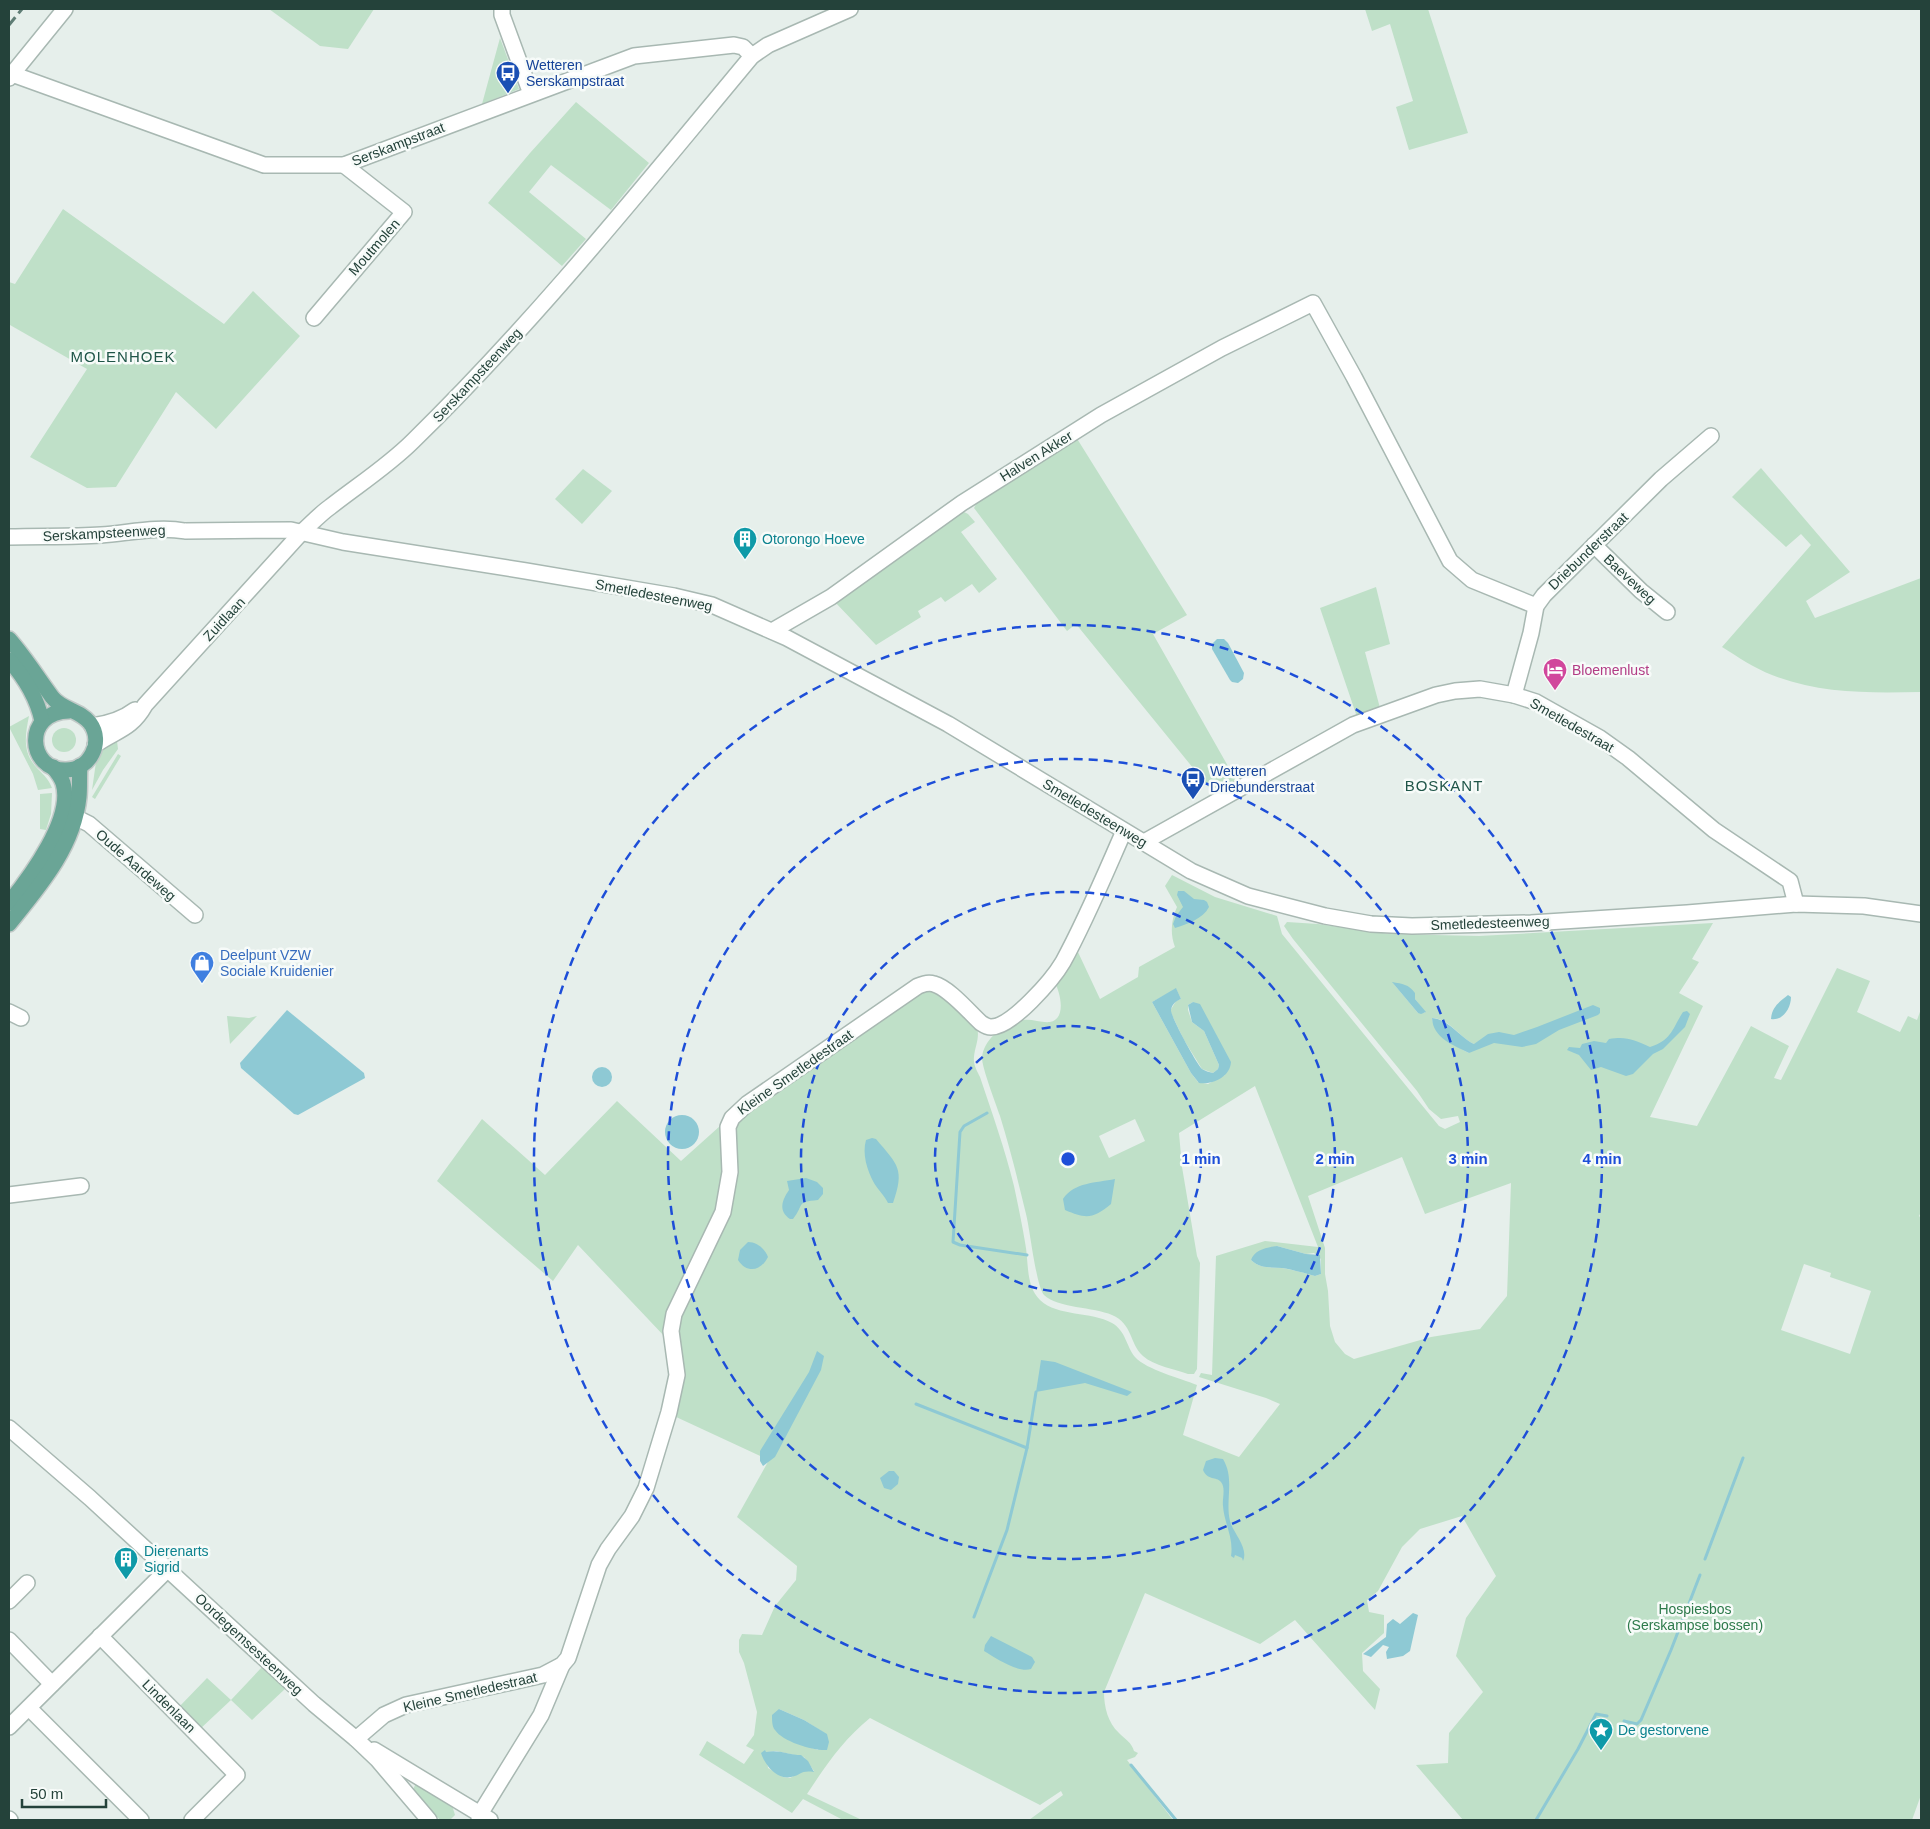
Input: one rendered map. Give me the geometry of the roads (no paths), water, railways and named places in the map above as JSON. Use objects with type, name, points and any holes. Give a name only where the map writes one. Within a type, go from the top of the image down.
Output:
[{"type":"main road","points":[[9,639],[30,665],[53,699],[84,717],[92,726],[95,745],[90,757],[80,766],[68,770],[53,767]]},
{"type":"main road","points":[[9,660],[31,690],[39,706],[42,721]]},
{"type":"main road","points":[[9,903],[40,862],[50,842],[61,812],[64,797],[64,784],[61,777],[53,767],[42,759],[37,750],[35,740],[37,730],[42,721],[50,714],[69,710]]},
{"type":"main road","points":[[9,924],[37,889],[58,858],[75,817],[79,797],[80,766]]},
{"type":"street","points":[[10,76],[65,9]]},
{"type":"street","points":[[502,9],[502,15],[531,94]]},
{"type":"street","name":"Serskampsteenweg","points":[[9,537],[100,535],[176,529],[185,531],[285,530],[302,532],[328,508],[382,469],[408,447],[490,361],[603,234],[752,56],[768,45],[850,9]]},
{"type":"street","name":"Serskampstraat","points":[[10,76],[264,165],[344,165],[634,56],[734,45],[743,47],[752,56]]},
{"type":"street","name":"Moutmolen","points":[[314,318],[404,212],[344,165]]},
{"type":"street","name":"Halven Akker","points":[[772,631],[831,598],[962,503],[1101,415],[1230,344],[1313,303],[1354,377],[1450,561],[1472,580],[1536,606]]},
{"type":"street","name":"Driebunderstraat","points":[[1514,695],[1531,633],[1536,606],[1544,595],[1661,480],[1711,436]]},
{"type":"street","name":"Smetledesteenweg","points":[[302,532],[343,542],[674,596],[721,608],[772,631],[948,724],[1190,871],[1248,896],[1325,916],[1371,924],[1412,926],[1531,923],[1796,904],[1864,906],[1921,914]]},
{"type":"street","name":"Zuidlaan","points":[[95,745],[126,727],[140,713],[302,532]]},
{"type":"street","name":"Baeveweg","points":[[1594,545],[1641,591],[1666,612]]},
{"type":"street","name":"Smetledestraat","points":[[1144,842],[1353,725],[1417,701],[1455,691],[1480,689],[1514,695],[1536,702],[1600,738],[1628,758],[1714,830],[1790,882],[1796,904]]},
{"type":"street","name":"Zuidlaan","points":[[92,726],[102,726],[114,722],[146,705]]},
{"type":"street","name":"Oude Aardeweg","points":[[75,817],[89,824],[195,916]]},
{"type":"street","name":"Kleine Smetledestraat","points":[[479,1819],[541,1715],[562,1665],[571,1650],[599,1565],[632,1516],[646,1488],[669,1412],[677,1375],[671,1331],[674,1314],[678,1301],[705,1251],[723,1212],[730,1172],[728,1127],[732,1118],[762,1094],[918,986],[926,983],[938,985],[981,1023],[987,1026],[999,1026],[1010,1019],[1046,986],[1062,963],[1124,831]]},
{"type":"street","points":[[9,1195],[80,1186]]},
{"type":"street","name":"Oordegemsesteenweg","points":[[9,1428],[168,1569],[314,1704],[356,1739],[377,1759],[429,1820]]},
{"type":"street","points":[[9,1727],[168,1569]]},
{"type":"street","points":[[9,1601],[27,1583]]},
{"type":"street","name":"Lindenlaan","points":[[100,1636],[238,1775],[201,1817]]},
{"type":"street","points":[[9,1640],[52,1684]]},
{"type":"street","name":"Kleine Smetledestraat","points":[[356,1739],[384,1715],[406,1705],[543,1675],[562,1665]]},
{"type":"street","points":[[29,1708],[141,1820]]},
{"type":"street","name":"Oordegemsesteenweg","points":[[356,1739],[479,1819]]},
{"type":"water","points":[[1217,639],[1224,639],[1228,643],[1244,673],[1243,679],[1238,683],[1230,680],[1212,649],[1212,644]]},
{"type":"water","points":[[1178,891],[1184,891],[1194,899],[1204,900],[1209,907],[1199,918],[1175,928],[1173,924],[1176,916],[1183,907],[1177,895]]},
{"type":"water","points":[[1392,982],[1408,986],[1415,993],[1415,999],[1426,1012],[1418,1013]]},
{"type":"water","points":[[1176,988],[1181,999],[1173,1004],[1172,1014],[1199,1065],[1203,1070],[1213,1073],[1218,1069],[1219,1065],[1204,1031],[1192,1022],[1188,1005],[1193,1002],[1200,1004],[1231,1062],[1230,1068],[1219,1079],[1209,1083],[1199,1083],[1191,1073],[1152,1002]]},
{"type":"water","points":[[1788,995],[1791,997],[1791,1001],[1786,1013],[1779,1018],[1771,1019],[1774,1008]]},
{"type":"water","points":[[1593,1005],[1600,1008],[1598,1015],[1559,1030],[1536,1044],[1522,1047],[1494,1043],[1469,1053],[1440,1036],[1433,1025],[1432,1018],[1449,1025],[1474,1044],[1488,1034],[1499,1032],[1514,1035]]},
{"type":"water","points":[[287,1010],[364,1073],[365,1078],[298,1115],[294,1114],[241,1068],[240,1063]]},
{"type":"water","points":[[1687,1011],[1690,1014],[1685,1027],[1663,1049],[1653,1054],[1633,1074],[1626,1076],[1601,1067],[1591,1070],[1579,1055],[1567,1050],[1569,1047],[1580,1048],[1582,1044],[1594,1041],[1606,1043],[1609,1039],[1615,1038],[1630,1039],[1650,1047],[1663,1041],[1674,1029],[1683,1012]]},
{"type":"water","points":[[598,1067],[606,1067],[612,1073],[612,1081],[606,1087],[598,1087],[592,1081],[592,1073]]},
{"type":"water","points":[[682,1115],[689,1116],[694,1120],[698,1125],[698,1139],[694,1144],[689,1148],[682,1149],[675,1148],[670,1144],[666,1139],[665,1132],[666,1125],[670,1120],[675,1116]]},
{"type":"water","points":[[876,1139],[884,1148],[897,1168],[899,1175],[897,1192],[893,1203],[888,1203],[874,1183],[867,1167],[865,1145],[866,1140]]},
{"type":"water","points":[[806,1178],[817,1182],[823,1188],[823,1194],[818,1200],[803,1203],[793,1219],[790,1219],[786,1216],[782,1205],[789,1190],[787,1181]]},
{"type":"water","points":[[1115,1179],[1111,1204],[1099,1213],[1084,1216],[1065,1210],[1063,1199],[1073,1189],[1086,1184]]},
{"type":"water","points":[[748,1242],[760,1246],[768,1257],[758,1268],[750,1269],[738,1260],[740,1250]]},
{"type":"water","points":[[1277,1246],[1306,1254],[1320,1255],[1321,1274],[1315,1276],[1282,1268],[1266,1267],[1258,1265],[1251,1260],[1258,1251]]},
{"type":"water","points":[[817,1351],[824,1356],[821,1370],[775,1457],[763,1466],[760,1461],[760,1451],[809,1372]]},
{"type":"water","points":[[1041,1360],[1055,1362],[1132,1392],[1127,1396],[1085,1383],[1036,1392]]},
{"type":"water","points":[[1215,1458],[1223,1459],[1227,1467],[1230,1521],[1244,1551],[1243,1561],[1242,1558],[1235,1555],[1234,1558],[1231,1556],[1232,1549],[1223,1506],[1224,1490],[1222,1484],[1219,1480],[1207,1476],[1203,1470],[1206,1461]]},
{"type":"water","points":[[889,1471],[894,1471],[899,1477],[898,1484],[891,1490],[884,1488],[880,1478]]},
{"type":"water","points":[[1413,1613],[1418,1615],[1410,1651],[1403,1656],[1387,1659],[1386,1652],[1389,1647],[1383,1645],[1371,1657],[1363,1654],[1386,1637],[1387,1624],[1393,1619],[1400,1624]]},
{"type":"water","points":[[991,1636],[1032,1657],[1035,1662],[1031,1669],[1025,1670],[1013,1667],[984,1651],[985,1645]]},
{"type":"water","points":[[779,1709],[804,1720],[827,1734],[829,1742],[827,1750],[799,1745],[779,1734],[773,1727],[772,1715]]},
{"type":"water","points":[[765,1750],[766,1752],[775,1751],[801,1755],[808,1761],[814,1772],[803,1772],[791,1777],[776,1774],[765,1762],[761,1753]]},
{"type":"waterway","points":[[987,1113],[964,1126],[960,1132],[953,1242],[960,1245],[1027,1255]]},
{"type":"waterway","points":[[974,1617],[1007,1530],[1027,1448],[1036,1392]]},
{"type":"waterway","points":[[916,1404],[1027,1448]]},
{"type":"waterway","points":[[1705,1559],[1743,1458]]},
{"type":"waterway","points":[[1624,1721],[1637,1724],[1641,1720],[1700,1575]]},
{"type":"waterway","points":[[1536,1820],[1578,1749],[1596,1714],[1607,1716]]},
{"type":"waterway","points":[[1131,1765],[1176,1820]]},
{"type":"railway","points":[[9,25],[22,9]]},
{"type":"place","name":"Wetteren Serskampstraat","points":[[508,94]]},
{"type":"place","name":"Otorongo Hoeve","points":[[745,560]]},
{"type":"place","name":"Bloemenlust","points":[[1555,691]]},
{"type":"place","name":"Wetteren Driebunderstraat","points":[[1193,800]]},
{"type":"place","name":"Deelpunt VZW Sociale Kruidenier","points":[[202,984]]},
{"type":"place","name":"Dierenarts Sigrid","points":[[126,1580]]},
{"type":"place","name":"De gestorvene","points":[[1601,1751]]},
{"type":"district","name":"MOLENHOEK","points":[[123,357]]},
{"type":"district","name":"BOSKANT","points":[[1444,786]]},
{"type":"park label","name":"Hospiesbos (Serskampse bossen)","points":[[1695,1618]]}]
